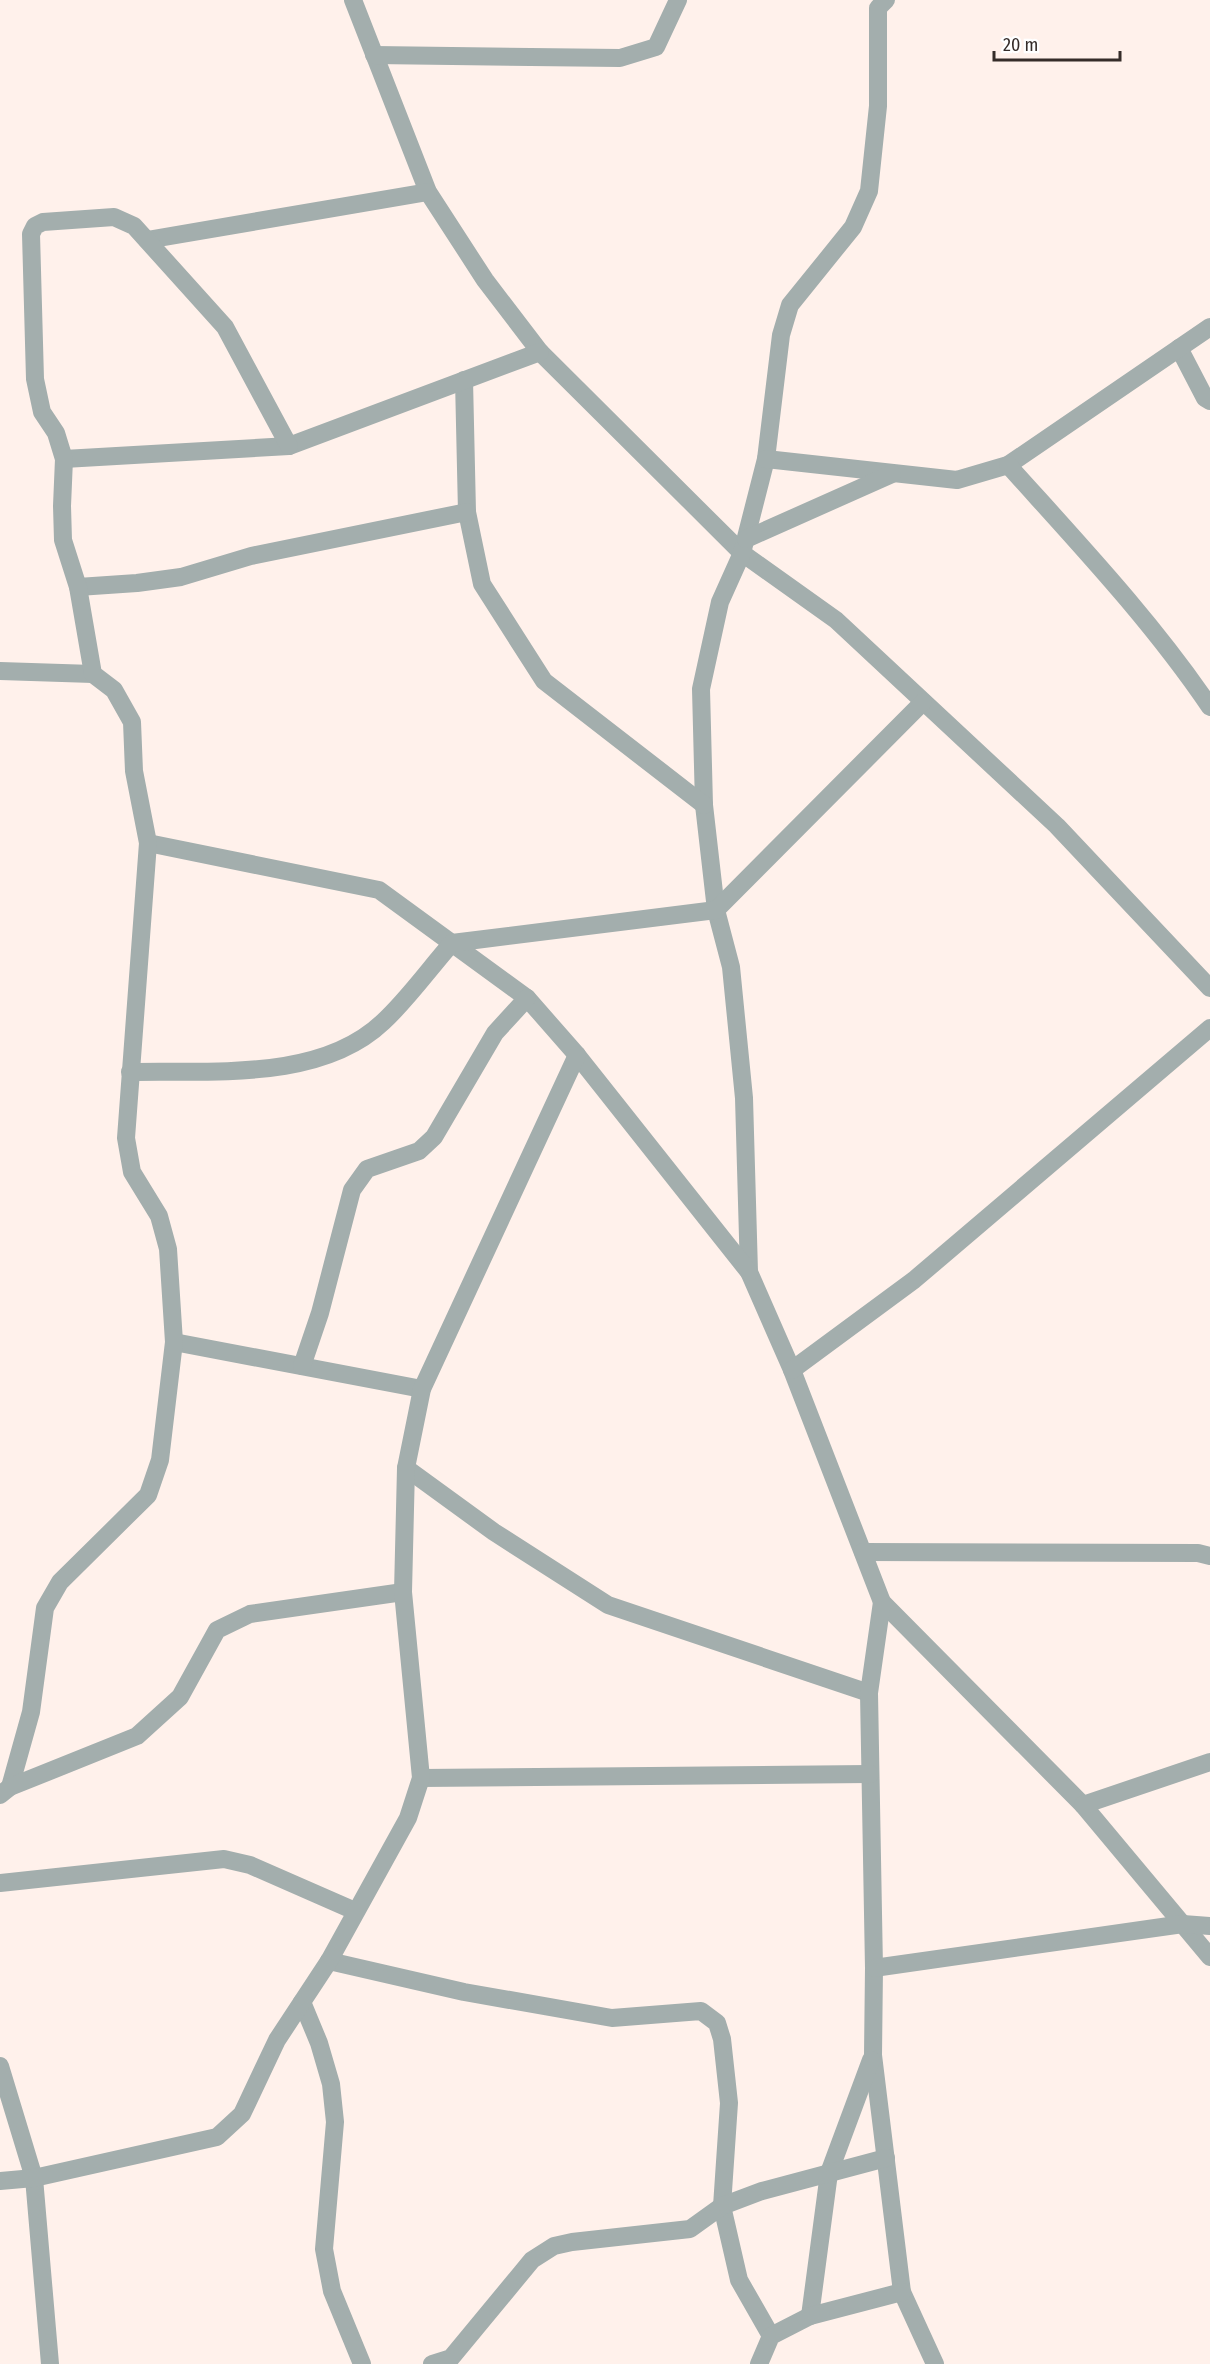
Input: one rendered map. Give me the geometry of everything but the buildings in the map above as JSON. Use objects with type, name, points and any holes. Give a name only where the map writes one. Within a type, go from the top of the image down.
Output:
[{"type":"street","points":[[353,0],[428,192],[485,280],[540,352],[744,546],[836,620],[1057,826],[1210,988]]},
{"type":"street","points":[[374,55],[620,58],[656,47],[678,0]]},
{"type":"street","points":[[749,1272],[744,1098],[731,967],[716,910],[704,805],[702,689],[720,602],[744,546],[766,459],[780,335],[790,305],[853,227],[868,191],[878,106],[877,3]]},
{"type":"street","points":[[147,240],[428,192]]},
{"type":"street","points":[[93,674],[78,587],[63,540],[64,459],[56,434],[42,412],[35,379],[30,234],[35,226],[43,222],[114,218],[135,226],[225,327],[289,446]]},
{"type":"street","points":[[766,459],[957,480],[1008,465],[1210,327]]},
{"type":"street","points":[[1179,348],[1205,398],[1210,401]]},
{"type":"street","points":[[64,459],[289,446],[540,352]]},
{"type":"street","points":[[464,380],[467,512],[482,584],[544,681],[704,805]]},
{"type":"street","points":[[1008,465],[1110,578],[1193,682],[1210,707]]},
{"type":"street","points":[[744,546],[894,473]]},
{"type":"street","points":[[78,587],[181,577],[251,556],[467,512]]},
{"type":"street","points":[[0,671],[93,674],[114,690],[132,722],[134,771],[148,843],[126,1138],[132,1172],[159,1216],[168,1249],[174,1342],[160,1460],[148,1495],[60,1581],[45,1608],[31,1712],[5,1791]]},
{"type":"street","points":[[130,1072],[242,1070],[298,1064],[349,1047],[383,1023],[452,943],[716,910],[923,702]]},
{"type":"street","points":[[148,843],[379,890],[527,998],[577,1055],[749,1272],[792,1370],[882,1602],[1083,1805],[1210,1957]]},
{"type":"street","points":[[302,1365],[320,1313],[352,1190],[367,1169],[419,1151],[434,1137],[495,1033],[527,998]]},
{"type":"street","points":[[792,1370],[914,1280],[1210,1028]]},
{"type":"street","points":[[0,2181],[34,2178],[217,2138],[242,2114],[277,2040],[328,1961],[408,1818],[421,1778],[403,1592],[406,1468],[422,1389],[577,1055]]},
{"type":"street","points":[[174,1342],[422,1389]]},
{"type":"street","points":[[406,1468],[494,1532],[608,1605],[869,1693]]},
{"type":"street","points":[[863,1552],[1186,1553],[1210,1556]]},
{"type":"street","points":[[5,1791],[136,1736],[180,1697],[217,1630],[250,1614],[403,1592]]},
{"type":"street","points":[[882,1602],[869,1693],[874,1968],[873,2055],[903,2292],[935,2364]]},
{"type":"street","points":[[1083,1805],[1210,1762]]},
{"type":"street","points":[[421,1778],[870,1774]]},
{"type":"street","points":[[0,1882],[224,1860],[250,1865],[355,1911]]},
{"type":"street","points":[[874,1968],[1183,1924],[1210,1926]]},
{"type":"street","points":[[328,1961],[464,1992],[612,2018],[702,2012],[717,2023],[722,2039],[729,2103],[722,2206],[739,2280],[771,2336]]},
{"type":"street","points":[[302,2002],[319,2043],[331,2084],[335,2122],[324,2249],[332,2291],[362,2364]]},
{"type":"street","points":[[810,2316],[829,2173],[873,2055]]},
{"type":"street","points":[[0,2066],[34,2178],[50,2364]]},
{"type":"street","points":[[432,2364],[451,2358],[532,2260],[554,2247],[572,2242],[690,2229],[722,2206],[762,2191],[886,2158]]},
{"type":"street","points":[[759,2364],[771,2336],[810,2316],[903,2292]]}]
